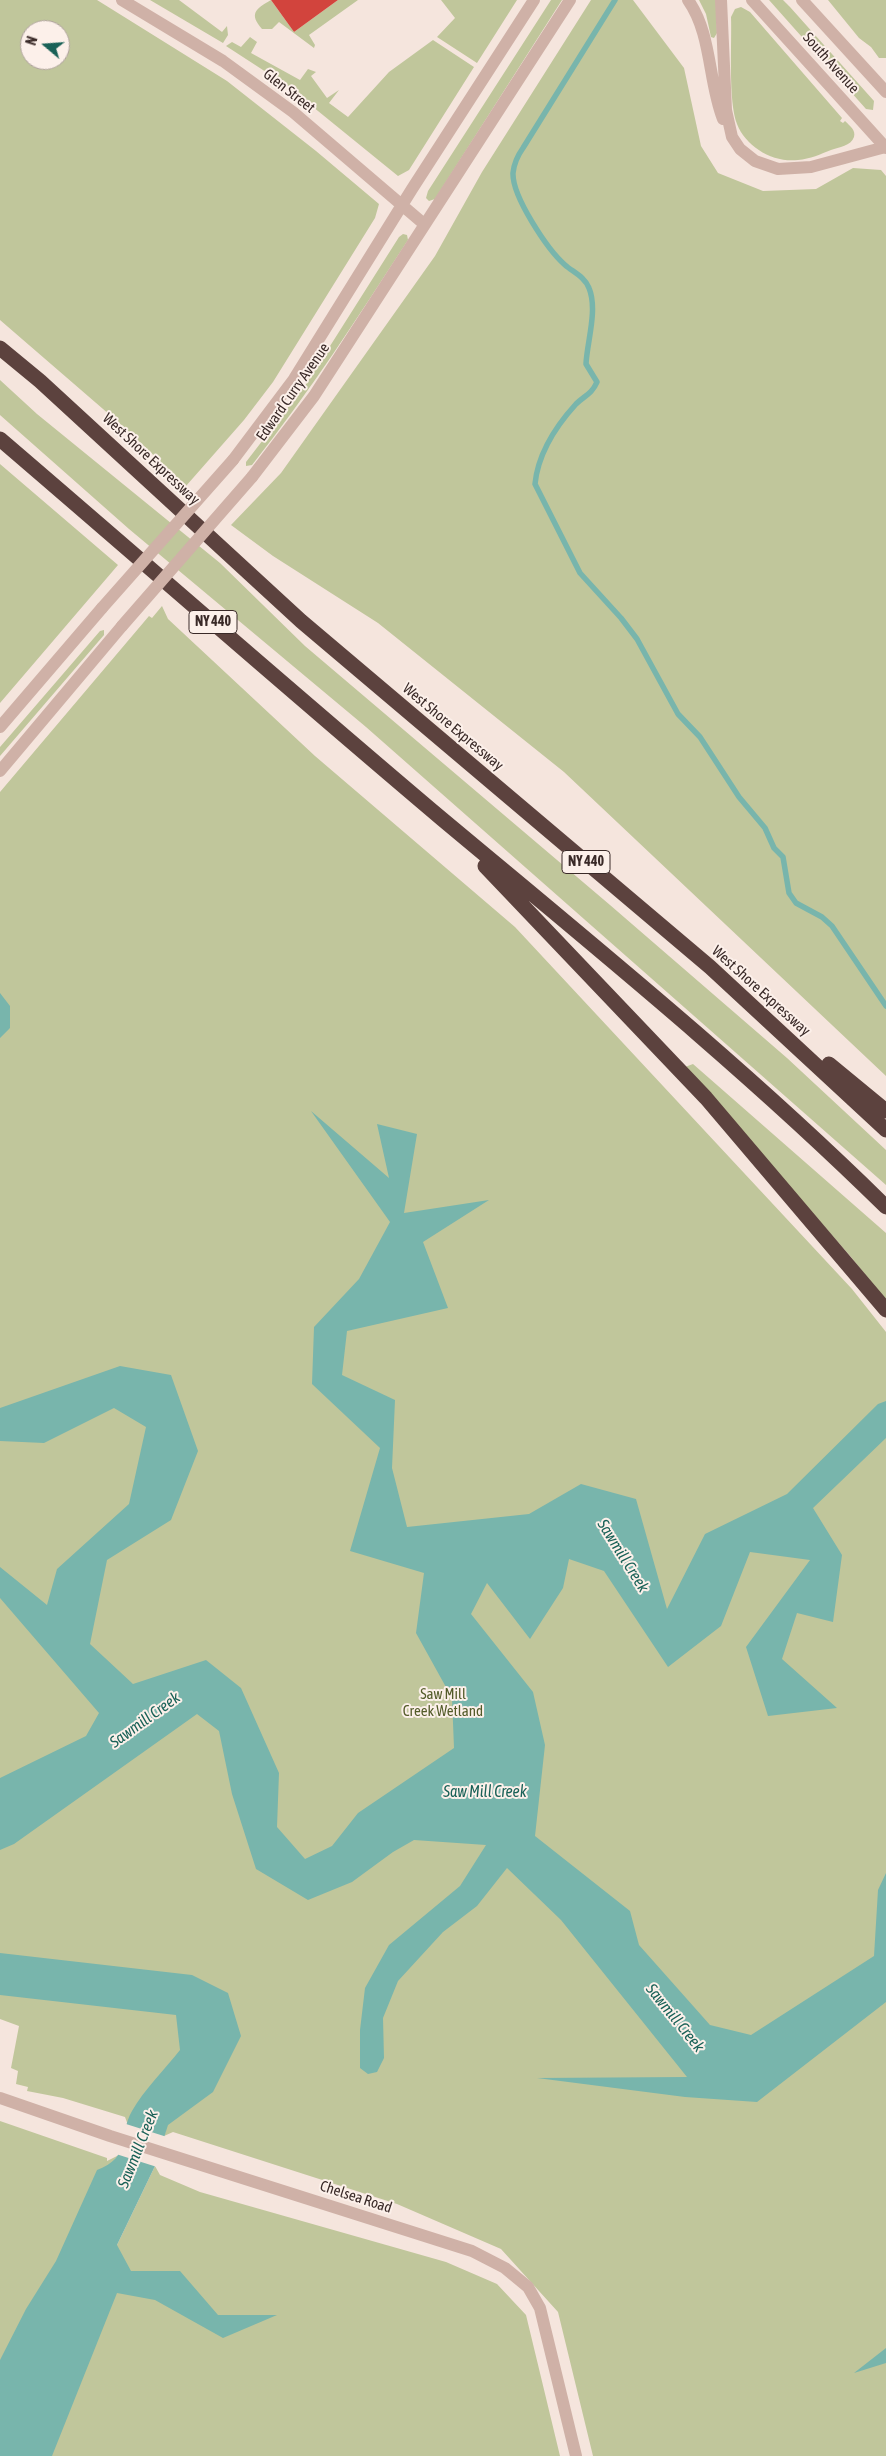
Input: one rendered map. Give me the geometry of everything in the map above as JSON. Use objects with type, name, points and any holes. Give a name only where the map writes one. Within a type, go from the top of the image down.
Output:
[{"type":"highway","name":"West Shore Expressway","points":[[0,346],[301,622],[710,967],[886,1130]]},
{"type":"highway","name":"NY 440","points":[[0,439],[426,805],[669,1010],[833,1155],[886,1207]]},
{"type":"highway","points":[[426,805],[706,1098],[886,1310]]},
{"type":"highway","points":[[710,967],[886,1110]]},
{"type":"street","name":"Glen Street","points":[[122,0],[223,61],[293,112],[424,224]]},
{"type":"street","name":"Edward Curry Avenue","points":[[0,727],[233,460],[294,379],[401,206],[534,0]]},
{"type":"street","name":"Edward Curry Avenue","points":[[0,771],[122,626],[252,477],[314,396],[570,0]]},
{"type":"street","points":[[688,0],[696,10],[705,44],[715,99],[732,137],[740,149],[755,161],[778,169],[811,167],[886,147]]},
{"type":"street","points":[[721,0],[726,110],[732,137]]},
{"type":"street","name":"South Avenue","points":[[752,0],[886,147]]},
{"type":"street","name":"South Avenue","points":[[802,0],[886,92]]},
{"type":"street","name":"Chelsea Road","points":[[0,2098],[110,2136],[472,2251],[505,2268],[528,2287],[540,2308],[576,2456]]},
{"type":"green space","points":[[0,0],[97,0],[227,81],[316,151],[379,204],[375,218],[273,382],[244,420],[186,486],[125,428],[0,320]]},
{"type":"green space","points":[[150,0],[179,0],[222,32],[227,26],[228,35],[223,43]]},
{"type":"green space","points":[[271,0],[294,32],[338,0],[358,0],[309,35],[315,45],[314,48],[279,22],[272,29],[262,29],[256,19],[256,12],[261,6]]},
{"type":"green space","points":[[441,0],[517,0],[477,63],[437,37],[455,18]]},
{"type":"green space","points":[[551,0],[562,0],[435,199],[429,201],[426,198],[428,191]]},
{"type":"green space","points":[[591,0],[633,0],[684,68],[701,146],[718,173],[763,191],[816,189],[853,168],[881,170],[886,176],[886,1076],[564,772],[378,623],[273,556],[231,525],[281,473],[435,256],[482,172]]},
{"type":"green space","points":[[699,0],[716,0],[717,33],[714,38],[711,37],[706,14]]},
{"type":"green space","points":[[769,0],[783,0],[790,7],[874,101],[873,110],[866,109]]},
{"type":"green space","points":[[828,0],[886,0],[886,58],[879,58],[871,47],[859,38]]},
{"type":"green space","points":[[741,7],[750,12],[842,118],[840,121],[843,123],[845,121],[852,128],[854,137],[850,142],[844,146],[811,157],[789,160],[770,156],[747,140],[737,124],[731,87],[731,17],[735,9]]},
{"type":"green space","points":[[250,37],[257,42],[251,53],[300,80],[308,69],[316,72],[311,76],[327,98],[339,90],[329,103],[348,117],[389,72],[433,40],[474,67],[409,170],[398,176],[286,85],[226,46],[232,42],[241,47]]},
{"type":"green space","points":[[403,234],[407,235],[408,240],[371,298],[293,410],[252,465],[246,466],[246,462],[306,384],[399,237]]},
{"type":"green space","points":[[0,380],[37,414],[220,563],[305,646],[787,1058],[886,1150],[886,1185],[366,727],[129,529],[0,415]]},
{"type":"green space","points":[[0,464],[118,565],[0,703]]},
{"type":"green space","name":"Saw Mill Creek Wetland","points":[[162,606],[168,619],[315,756],[515,927],[852,1289],[886,1332],[886,2456],[593,2456],[558,2312],[501,2249],[397,2204],[173,2132],[164,2136],[166,2130],[130,2118],[128,2125],[125,2117],[63,2098],[27,2091],[28,2087],[16,2084],[18,2071],[11,2068],[19,2026],[0,2019],[0,792],[149,616],[152,618]]},
{"type":"green space","points":[[104,630],[104,635],[0,756],[0,747],[100,631]]},
{"type":"green space","points":[[693,1064],[886,1233],[886,1301],[851,1257],[685,1067]]},
{"type":"green space","points":[[0,2121],[107,2158],[107,2161],[119,2155],[110,2165],[0,2456]]},
{"type":"green space","points":[[155,2166],[160,2175],[200,2192],[446,2262],[497,2284],[526,2315],[560,2456],[44,2456],[117,2245]]},
{"type":"water","points":[[0,993],[10,1006],[10,1028],[0,1038]]},
{"type":"water","name":"Saw Mill Creek","points":[[311,1111],[389,1178],[377,1124],[417,1134],[404,1213],[489,1200],[423,1242],[448,1308],[347,1331],[342,1375],[395,1400],[392,1468],[407,1527],[529,1514],[581,1484],[636,1499],[667,1609],[705,1534],[787,1494],[878,1404],[886,1401],[886,1438],[813,1508],[842,1555],[833,1622],[797,1613],[782,1659],[837,1708],[768,1716],[746,1647],[810,1560],[750,1552],[721,1626],[668,1667],[604,1571],[569,1559],[563,1588],[530,1639],[487,1583],[471,1614],[533,1692],[545,1745],[535,1836],[630,1911],[639,1945],[710,2025],[751,2035],[874,1956],[878,1890],[886,1873],[886,2002],[757,2102],[685,2097],[537,2078],[687,2077],[561,1920],[507,1868],[477,1906],[443,1932],[398,1981],[383,2018],[384,2058],[377,2072],[368,2074],[360,2068],[360,2030],[365,1988],[389,1945],[460,1886],[486,1845],[414,1840],[393,1852],[352,1882],[308,1900],[256,1869],[232,1794],[219,1731],[197,1714],[14,1844],[0,1850],[0,1778],[86,1736],[99,1713],[0,1598],[0,1567],[47,1605],[57,1569],[129,1504],[146,1427],[114,1408],[44,1443],[0,1441],[0,1408],[120,1366],[171,1375],[198,1451],[171,1520],[107,1560],[90,1644],[133,1684],[206,1660],[241,1688],[279,1773],[277,1827],[305,1859],[332,1846],[358,1813],[454,1748],[452,1698],[416,1633],[424,1573],[350,1551],[380,1448],[312,1384],[314,1327],[359,1279],[390,1222]]},
{"type":"water","name":"Sawmill Creek","points":[[0,1953],[192,1975],[228,1993],[241,2036],[213,2092],[168,2125],[155,2166],[117,2245],[131,2271],[180,2271],[218,2315],[277,2315],[223,2338],[155,2300],[117,2293],[52,2456],[0,2456],[0,2360],[26,2309],[56,2261],[97,2170],[108,2165],[120,2152],[132,2111],[148,2088],[180,2050],[176,2015],[0,1995]]},
{"type":"water","points":[[886,2348],[886,2363],[854,2373]]},
{"type":"pier","points":[[126,2124],[167,2137],[157,2167],[116,2154]]},
{"type":"building","points":[[271,0],[338,0],[294,32]]},
{"type":"waterway","points":[[615,0],[519,153],[513,173],[518,195],[532,222],[549,247],[565,265],[587,284],[592,306],[586,364],[597,382],[590,392],[576,404],[555,431],[544,451],[535,484],[580,573],[621,618],[637,639],[678,714],[700,737],[739,797],[765,828],[774,848],[783,857],[789,893],[796,903],[822,917],[832,926],[886,1006]]}]
